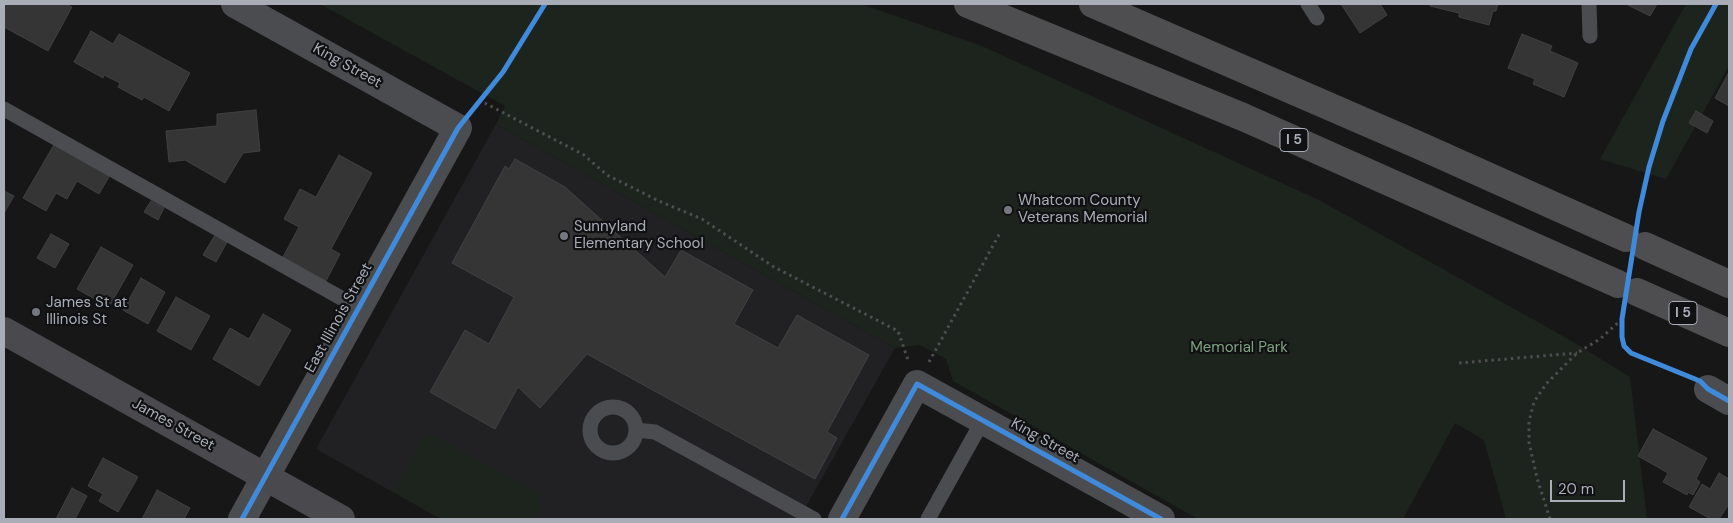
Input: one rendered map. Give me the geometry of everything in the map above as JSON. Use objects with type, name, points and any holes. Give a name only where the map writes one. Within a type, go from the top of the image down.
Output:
[{"type":"highway","name":"I 5","points":[[968,4],[1252,121],[1626,295],[1729,333]]},
{"type":"highway","points":[[1092,4],[1416,144],[1729,284]]},
{"type":"main road","name":"James Street","points":[[4,331],[341,519]]},
{"type":"street","name":"King Street","points":[[235,4],[458,128]]},
{"type":"street","name":"East Illinois Street","points":[[242,519],[458,128]]},
{"type":"street","name":"King Street","points":[[917,384],[1161,519]]},
{"type":"street","points":[[842,519],[917,384]]},
{"type":"lane","points":[[1308,4],[1317,18]]},
{"type":"lane","points":[[1589,4],[1590,36]]},
{"type":"lane","points":[[4,109],[359,308]]},
{"type":"lane","points":[[928,519],[983,420]]},
{"type":"lane","points":[[636,430],[655,432],[814,519]]},
{"type":"path","points":[[458,128],[485,93]]},
{"type":"path","points":[[479,100],[584,155],[607,175],[658,201],[702,219],[774,267],[898,331],[917,384]]},
{"type":"path","points":[[917,384],[1000,231]]},
{"type":"path","points":[[1622,328],[1626,295]]},
{"type":"path","points":[[1550,519],[1537,478],[1529,442],[1530,420],[1534,402],[1546,384],[1578,353],[1600,339],[1622,319]]},
{"type":"path","points":[[1459,363],[1578,353]]},
{"type":"shaded area","name":"Sunnyland Elementary School","points":[[496,124],[895,348],[799,519],[441,519],[316,449]]},
{"type":"green space","name":"Memorial Park","points":[[320,4],[861,4],[982,46],[1319,200],[1570,340],[1630,377],[1647,519],[1506,519],[1484,440],[1455,423],[1403,519],[1198,519],[953,381],[946,359],[920,345],[895,348],[496,124],[505,106]]},
{"type":"green space","points":[[1686,4],[1729,4],[1729,66],[1666,179],[1600,159]]},
{"type":"green space","points":[[431,434],[537,492],[541,507],[534,519],[441,519],[393,492],[424,436]]},
{"type":"building","points":[[4,4],[65,4],[72,7],[48,51],[4,27]]},
{"type":"building","points":[[1341,4],[1380,4],[1387,15],[1360,33]]},
{"type":"building","points":[[1430,4],[1498,4],[1496,11],[1493,11],[1489,25],[1459,17],[1459,13],[1430,6]]},
{"type":"building","points":[[1626,4],[1657,4],[1650,16]]},
{"type":"building","points":[[91,31],[113,44],[119,34],[190,73],[169,111],[144,97],[142,100],[118,87],[120,83],[104,75],[103,78],[74,62]]},
{"type":"building","points":[[1522,34],[1552,46],[1550,51],[1578,63],[1564,97],[1533,84],[1535,79],[1508,68]]},
{"type":"building","points":[[1729,72],[1729,106],[1715,98]]},
{"type":"building","points":[[256,110],[260,151],[243,153],[225,183],[185,160],[169,162],[166,131],[217,126],[217,114]]},
{"type":"building","points":[[1696,111],[1713,121],[1707,133],[1689,123]]},
{"type":"building","points":[[55,143],[110,175],[99,194],[77,181],[67,199],[56,193],[46,211],[23,198]]},
{"type":"building","points":[[339,155],[372,173],[331,249],[340,254],[326,281],[283,257],[299,227],[284,219],[300,189],[316,197]]},
{"type":"building","points":[[515,159],[565,187],[665,277],[681,250],[753,290],[734,324],[778,348],[797,315],[869,355],[827,432],[837,438],[815,479],[587,354],[540,408],[518,387],[495,429],[430,392],[465,330],[489,344],[514,297],[452,263],[505,166],[509,169]]},
{"type":"building","points":[[4,191],[14,196],[4,213]]},
{"type":"building","points":[[151,201],[164,208],[158,220],[144,212]]},
{"type":"building","points":[[51,234],[69,244],[55,268],[37,258]]},
{"type":"building","points":[[215,235],[227,242],[216,262],[203,255]]},
{"type":"building","points":[[101,247],[133,265],[109,307],[77,289]]},
{"type":"building","points":[[141,278],[165,292],[148,324],[123,310]]},
{"type":"building","points":[[176,297],[210,316],[191,350],[157,331]]},
{"type":"building","points":[[263,314],[291,330],[259,386],[213,359],[230,328],[249,339]]},
{"type":"building","points":[[1653,429],[1707,458],[1696,479],[1700,482],[1693,495],[1688,492],[1687,495],[1663,482],[1668,473],[1638,456]]},
{"type":"building","points":[[103,458],[138,477],[118,512],[99,501],[103,494],[88,486]]},
{"type":"building","points":[[1719,473],[1729,479],[1729,504],[1719,519],[1711,519],[1689,507],[1702,484],[1710,489]]},
{"type":"building","points":[[72,488],[87,496],[75,519],[56,519]]},
{"type":"building","points":[[157,490],[190,508],[184,519],[142,519]]},
{"type":"cycle path","points":[[242,519],[458,128],[503,72],[545,4]]},
{"type":"cycle path","points":[[1716,4],[1691,49],[1663,121],[1649,167],[1639,212],[1622,319],[1622,337],[1624,346],[1631,353],[1700,381],[1708,389],[1729,401]]},
{"type":"cycle path","points":[[842,519],[917,384],[1161,519]]},
{"type":"place","name":"Whatcom County Veterans Memorial","points":[[1008,210]]},
{"type":"place","name":"Sunnyland Elementary School","points":[[564,236]]},
{"type":"place","name":"James St at Illinois St","points":[[36,312]]}]
